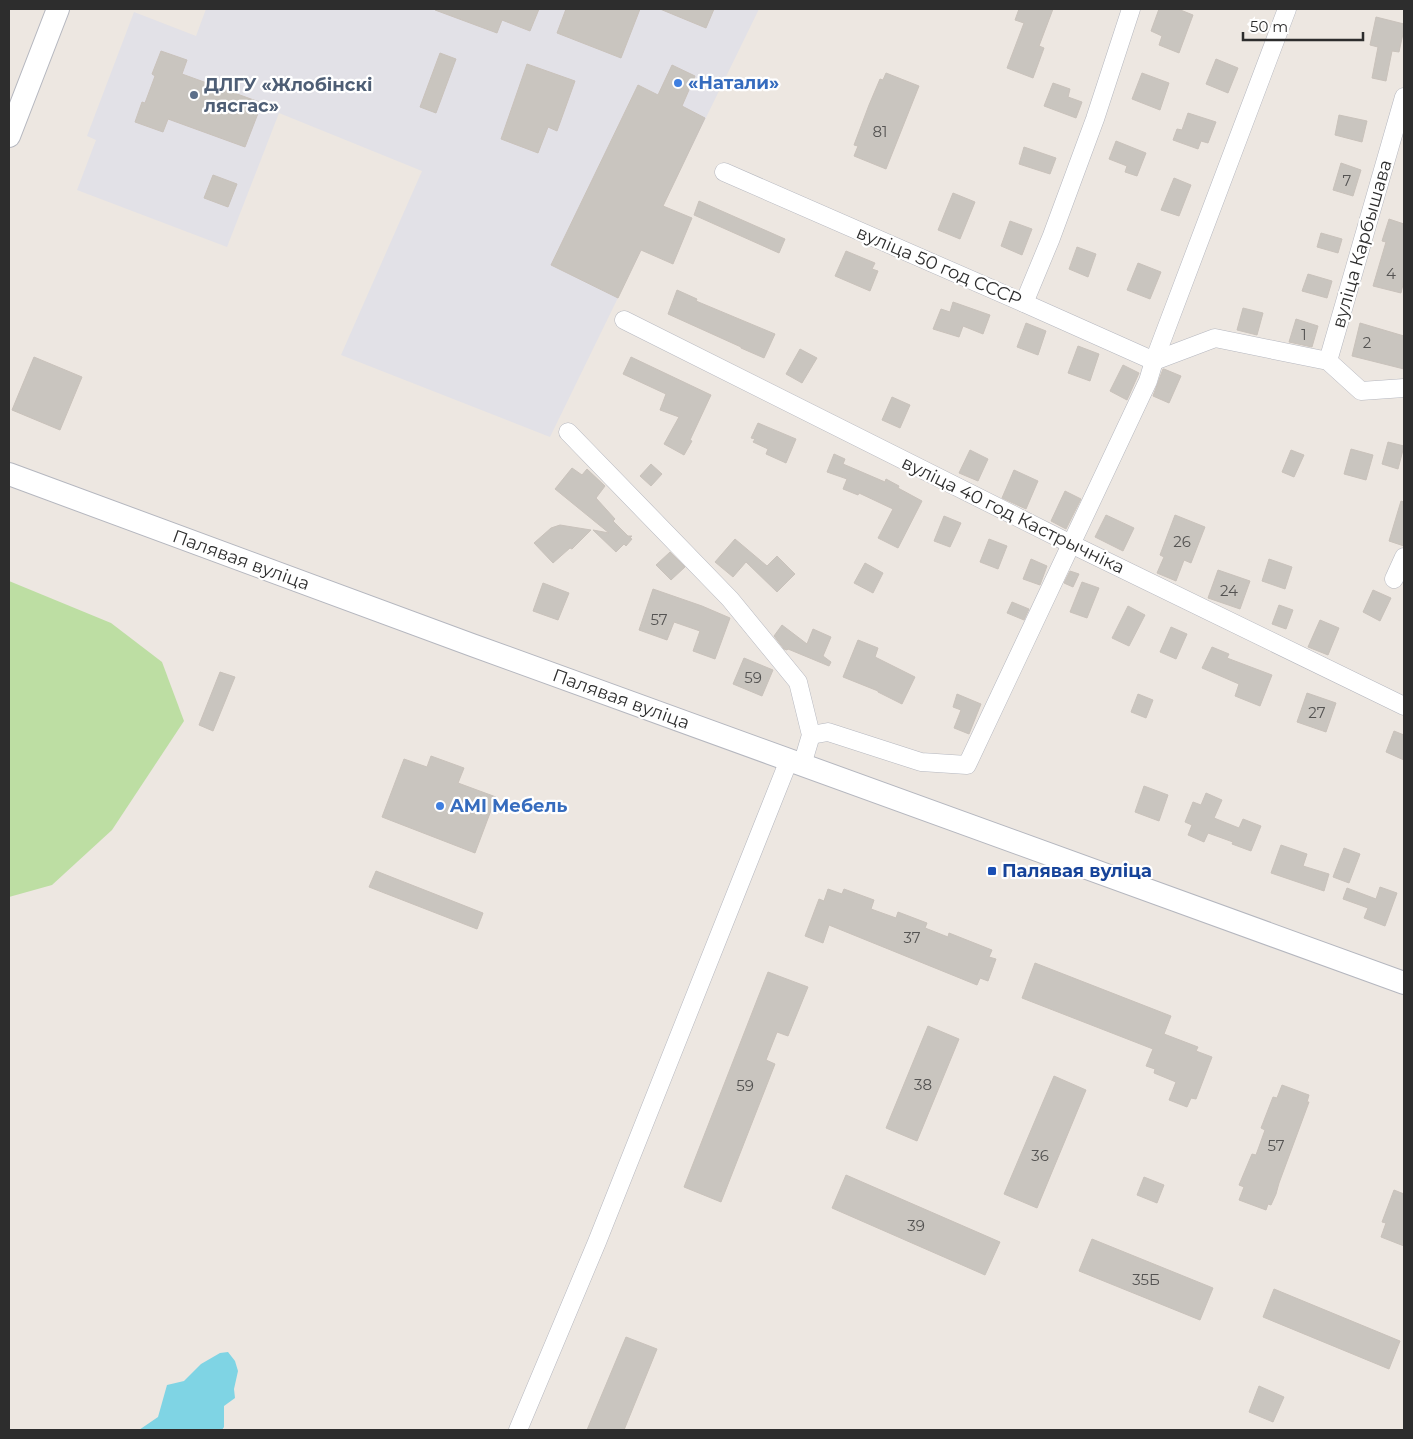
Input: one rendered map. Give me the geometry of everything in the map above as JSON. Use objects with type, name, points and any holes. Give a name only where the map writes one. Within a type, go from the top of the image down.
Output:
[{"type":"street","points":[[9,136],[58,9]]},
{"type":"street","points":[[1024,303],[1051,238],[1131,9]]},
{"type":"street","points":[[811,735],[828,732],[921,762],[966,765],[1148,382],[1154,361],[1287,9]]},
{"type":"street","name":"вуліца Карбышава","points":[[1328,361],[1404,97]]},
{"type":"street","name":"вуліца 50 год СССР","points":[[724,172],[1154,361]]},
{"type":"street","name":"вуліца 40 год Кастрычніка","points":[[624,320],[1071,544],[1404,706]]},
{"type":"street","points":[[1154,361],[1215,338],[1328,361],[1361,391],[1404,388]]},
{"type":"street","points":[[518,1430],[796,763],[811,735],[798,682],[730,599],[568,432]]},
{"type":"street","name":"Палявая вуліца","points":[[9,474],[472,645],[1404,983]]},
{"type":"street","points":[[1394,578],[1404,557]]},
{"type":"shaded area","points":[[206,9],[759,9],[550,437],[341,355],[422,171],[279,113],[227,247],[77,190],[96,140],[87,136],[134,12],[196,36]]},
{"type":"green space","points":[[9,581],[111,623],[162,662],[184,721],[112,830],[52,885],[9,897]]},
{"type":"water","points":[[228,1352],[235,1361],[238,1371],[234,1389],[235,1398],[224,1406],[224,1427],[222,1430],[139,1430],[158,1417],[167,1385],[184,1381],[201,1364],[220,1353]]},
{"type":"building","points":[[435,9],[539,9],[530,31],[502,20],[497,33]]},
{"type":"building","points":[[566,9],[640,9],[621,58],[557,33]]},
{"type":"building","points":[[660,9],[714,9],[706,28]]},
{"type":"building","points":[[1019,9],[1053,9],[1039,46],[1044,48],[1033,78],[1007,68],[1024,23],[1015,20]]},
{"type":"building","points":[[1159,9],[1178,9],[1193,15],[1179,53],[1159,45],[1162,36],[1151,31]]},
{"type":"building","points":[[1376,17],[1404,24],[1399,52],[1392,51],[1386,81],[1372,78],[1378,47],[1370,45]]},
{"type":"building","name":"ДЛГУ «Жлобінскі лясгас»","points":[[161,51],[187,60],[182,74],[262,103],[245,147],[168,119],[163,132],[135,122],[142,102],[145,103],[155,76],[152,74]]},
{"type":"building","points":[[440,53],[456,59],[436,113],[420,107]]},
{"type":"building","points":[[1216,59],[1238,68],[1228,93],[1206,84]]},
{"type":"building","points":[[527,64],[575,81],[557,131],[548,127],[538,153],[501,139]]},
{"type":"building","points":[[672,65],[695,76],[682,106],[705,118],[663,206],[692,218],[673,264],[641,250],[618,298],[551,265],[638,85],[658,95]]},
{"type":"building","points":[[886,73],[919,86],[886,169],[854,156],[858,146],[854,145],[880,79],[883,80]]},
{"type":"building","points":[[1142,73],[1169,83],[1160,110],[1132,99]]},
{"type":"building","points":[[1053,83],[1070,89],[1068,97],[1082,102],[1076,118],[1044,106]]},
{"type":"building","points":[[1188,113],[1216,122],[1208,143],[1201,141],[1198,149],[1173,140],[1177,129],[1182,130]]},
{"type":"building","points":[[1339,115],[1367,121],[1362,142],[1335,135]]},
{"type":"building","points":[[1116,141],[1146,153],[1137,176],[1125,172],[1127,166],[1109,159]]},
{"type":"building","points":[[1024,147],[1056,158],[1050,174],[1019,164]]},
{"type":"building","points":[[1341,163],[1361,170],[1353,196],[1333,190]]},
{"type":"building","points":[[213,175],[237,184],[228,207],[204,198]]},
{"type":"building","points":[[1174,178],[1191,185],[1179,216],[1161,210]]},
{"type":"building","points":[[953,193],[975,202],[960,239],[938,230]]},
{"type":"building","points":[[699,201],[785,239],[779,253],[694,215]]},
{"type":"building","points":[[1389,219],[1404,224],[1404,280],[1401,293],[1373,286],[1386,242],[1382,241]]},
{"type":"building","points":[[1010,221],[1032,229],[1022,255],[1001,246]]},
{"type":"building","points":[[1321,233],[1342,239],[1338,253],[1317,247]]},
{"type":"building","points":[[1077,247],[1096,254],[1088,277],[1069,269]]},
{"type":"building","points":[[846,251],[875,263],[872,269],[878,271],[870,291],[835,276]]},
{"type":"building","points":[[1138,263],[1161,272],[1150,299],[1127,290]]},
{"type":"building","points":[[1308,274],[1332,281],[1327,298],[1302,291]]},
{"type":"building","points":[[677,290],[697,299],[696,301],[775,334],[764,358],[668,314]]},
{"type":"building","points":[[953,302],[990,315],[983,334],[963,326],[959,337],[933,329],[941,309],[950,312]]},
{"type":"building","points":[[1243,308],[1263,313],[1257,335],[1237,330]]},
{"type":"building","points":[[1296,319],[1318,326],[1312,347],[1289,342]]},
{"type":"building","points":[[1026,323],[1046,331],[1038,355],[1017,347]]},
{"type":"building","points":[[1360,323],[1404,336],[1404,369],[1352,356]]},
{"type":"building","points":[[1078,346],[1099,354],[1090,381],[1068,373]]},
{"type":"building","points":[[800,349],[817,358],[802,383],[786,374]]},
{"type":"building","points":[[34,357],[82,377],[60,430],[12,410]]},
{"type":"building","points":[[631,357],[711,395],[690,440],[692,441],[684,455],[664,444],[679,417],[660,410],[666,394],[623,374]]},
{"type":"building","points":[[1123,365],[1139,373],[1127,400],[1110,391]]},
{"type":"building","points":[[1163,369],[1181,376],[1169,403],[1153,396]]},
{"type":"building","points":[[892,397],[910,405],[900,428],[882,420]]},
{"type":"building","points":[[758,423],[796,439],[786,463],[766,454],[768,449],[753,442],[755,439],[751,438]]},
{"type":"building","points":[[1388,442],[1404,446],[1398,469],[1382,464]]},
{"type":"building","points":[[1351,449],[1373,455],[1366,480],[1344,474]]},
{"type":"building","points":[[970,450],[988,459],[978,481],[959,473]]},
{"type":"building","points":[[1291,450],[1304,455],[1294,477],[1282,472]]},
{"type":"building","points":[[834,454],[845,459],[843,464],[885,482],[886,479],[922,501],[898,548],[878,538],[893,509],[859,493],[858,495],[843,489],[847,479],[827,472]]},
{"type":"building","points":[[651,464],[662,474],[651,486],[640,476]]},
{"type":"building","points":[[572,468],[582,475],[587,469],[605,486],[596,498],[615,519],[613,521],[628,536],[632,536],[630,538],[632,539],[626,546],[624,544],[616,552],[593,530],[609,533],[555,489]]},
{"type":"building","points":[[1014,470],[1038,481],[1026,509],[1002,498]]},
{"type":"building","points":[[1065,491],[1081,499],[1066,529],[1051,521]]},
{"type":"building","points":[[1401,501],[1404,502],[1404,546],[1389,541]]},
{"type":"building","points":[[1106,515],[1134,528],[1123,551],[1095,537]]},
{"type":"building","points":[[1175,515],[1205,527],[1191,563],[1184,560],[1176,581],[1157,573],[1164,557],[1160,555]]},
{"type":"building","points":[[944,516],[961,523],[950,547],[934,541]]},
{"type":"building","points":[[560,525],[591,530],[572,549],[570,548],[553,563],[534,543],[551,528]]},
{"type":"building","points":[[735,539],[767,566],[777,556],[795,574],[777,592],[746,562],[733,577],[715,562]]},
{"type":"building","points":[[989,539],[1007,546],[998,569],[980,562]]},
{"type":"building","points":[[670,552],[685,567],[671,580],[656,565]]},
{"type":"building","points":[[1031,559],[1047,566],[1040,585],[1023,579]]},
{"type":"building","points":[[1269,559],[1292,567],[1285,589],[1262,581]]},
{"type":"building","points":[[865,563],[883,573],[873,593],[854,583]]},
{"type":"building","points":[[1218,570],[1250,581],[1240,609],[1208,598]]},
{"type":"building","points":[[1070,571],[1079,574],[1073,587],[1064,583]]},
{"type":"building","points":[[1082,582],[1099,588],[1087,618],[1070,612]]},
{"type":"building","points":[[543,583],[569,593],[558,620],[533,611]]},
{"type":"building","points":[[653,589],[730,618],[715,659],[693,651],[700,631],[674,622],[667,640],[639,630]]},
{"type":"building","points":[[1373,590],[1391,598],[1380,621],[1363,612]]},
{"type":"building","points":[[1012,602],[1029,609],[1024,620],[1007,613]]},
{"type":"building","points":[[1279,605],[1293,610],[1286,629],[1272,624]]},
{"type":"building","points":[[1128,606],[1145,615],[1129,646],[1112,638]]},
{"type":"building","points":[[1320,620],[1339,628],[1328,655],[1308,647]]},
{"type":"building","points":[[782,625],[807,644],[813,629],[831,637],[823,656],[831,662],[829,666],[784,649],[774,636]]},
{"type":"building","points":[[1171,627],[1187,634],[1176,659],[1160,652]]},
{"type":"building","points":[[858,640],[878,648],[875,657],[915,677],[902,704],[878,691],[843,677]]},
{"type":"building","points":[[1212,647],[1229,654],[1227,658],[1272,675],[1260,706],[1235,696],[1239,684],[1202,668]]},
{"type":"building","points":[[744,658],[773,670],[762,696],[733,684]]},
{"type":"building","points":[[220,672],[235,677],[213,731],[199,725]]},
{"type":"building","points":[[1307,693],[1336,703],[1326,732],[1297,722]]},
{"type":"building","points":[[957,694],[981,704],[969,734],[954,728],[961,710],[953,707]]},
{"type":"building","points":[[1138,694],[1153,700],[1146,718],[1131,712]]},
{"type":"building","points":[[1394,731],[1404,735],[1404,760],[1386,752]]},
{"type":"building","name":"AMI Мебель","points":[[431,756],[464,768],[458,783],[496,797],[475,853],[382,817],[404,759],[427,767]]},
{"type":"building","points":[[1144,786],[1168,795],[1159,821],[1135,812]]},
{"type":"building","points":[[1206,793],[1222,800],[1214,818],[1239,828],[1243,819],[1261,826],[1251,851],[1208,833],[1204,842],[1188,835],[1192,825],[1185,822],[1193,802],[1201,805]]},
{"type":"building","points":[[1281,845],[1307,854],[1303,866],[1329,874],[1324,891],[1271,873]]},
{"type":"building","points":[[1344,848],[1360,854],[1349,883],[1333,877]]},
{"type":"building","points":[[376,871],[483,913],[477,929],[369,887]]},
{"type":"building","points":[[1380,887],[1397,893],[1385,926],[1364,918],[1368,908],[1343,899],[1347,888],[1376,899]]},
{"type":"building","points":[[828,889],[842,894],[844,889],[874,900],[871,909],[896,918],[898,912],[927,923],[925,928],[948,937],[949,933],[992,950],[989,957],[996,959],[988,981],[980,978],[977,985],[829,925],[823,943],[805,936],[819,899],[824,901]]},
{"type":"building","points":[[1035,963],[1171,1016],[1164,1034],[1198,1047],[1196,1051],[1212,1057],[1196,1099],[1191,1098],[1187,1107],[1169,1100],[1176,1082],[1154,1073],[1155,1069],[1146,1066],[1153,1049],[1022,998]]},
{"type":"building","points":[[768,972],[808,987],[788,1036],[777,1032],[766,1060],[775,1064],[721,1202],[684,1187]]},
{"type":"building","points":[[928,1026],[959,1039],[917,1141],[886,1128]]},
{"type":"building","points":[[1054,1076],[1086,1090],[1037,1208],[1004,1194]]},
{"type":"building","points":[[1282,1085],[1309,1095],[1307,1102],[1309,1102],[1276,1194],[1271,1205],[1268,1204],[1266,1210],[1239,1200],[1244,1187],[1239,1185],[1252,1154],[1256,1155],[1265,1130],[1261,1128],[1273,1097],[1277,1098]]},
{"type":"building","points":[[846,1175],[1000,1242],[985,1275],[832,1208]]},
{"type":"building","points":[[1144,1177],[1164,1185],[1157,1203],[1137,1195]]},
{"type":"building","points":[[1394,1190],[1404,1194],[1404,1246],[1381,1237],[1386,1223],[1382,1222]]},
{"type":"building","points":[[1092,1239],[1213,1288],[1200,1320],[1079,1271]]},
{"type":"building","points":[[1274,1289],[1400,1341],[1389,1369],[1263,1317]]},
{"type":"building","points":[[626,1337],[657,1349],[624,1430],[587,1430]]},
{"type":"building","points":[[1259,1386],[1284,1397],[1273,1422],[1249,1412]]},
{"type":"place","name":"«Натали»","points":[[678,83]]},
{"type":"place","name":"ДЛГУ «Жлобінскі лясгас»","points":[[194,95]]},
{"type":"place","name":"AMI Мебель","points":[[440,806]]},
{"type":"place","name":"Палявая вуліца","points":[[992,871]]}]
